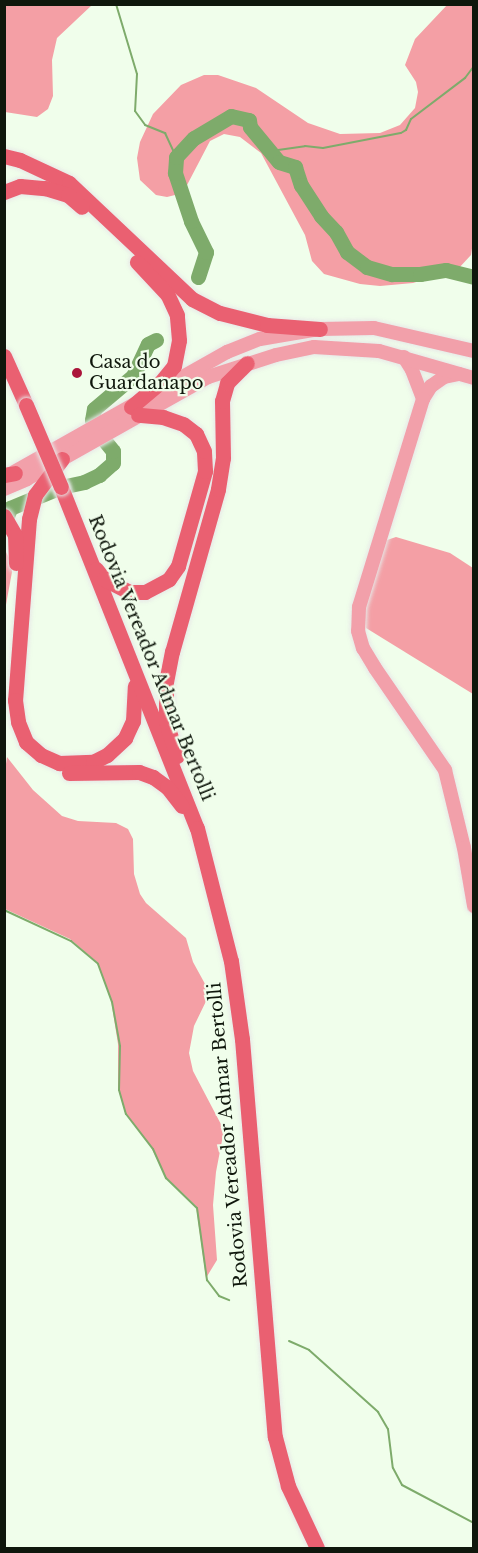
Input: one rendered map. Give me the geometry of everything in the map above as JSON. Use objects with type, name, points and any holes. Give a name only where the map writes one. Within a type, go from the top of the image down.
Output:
[{"type":"highway","points":[[4,156],[20,160],[69,183],[192,299],[220,313],[267,325],[320,329]]},
{"type":"highway","points":[[4,192],[20,186],[45,188],[68,195],[101,222],[167,294],[177,315],[179,340],[174,366],[131,413]]},
{"type":"highway","name":"Rodovia Vereador Admar Bertolli","points":[[4,356],[76,523],[197,828],[231,961],[242,1040],[275,1437],[288,1486],[317,1548]]},
{"type":"highway","points":[[197,828],[166,722],[166,681],[172,651],[218,489],[223,458],[222,401],[227,383],[247,363]]},
{"type":"highway","points":[[4,370],[16,382]]},
{"type":"highway","points":[[89,560],[104,579],[129,592],[145,592],[158,587],[169,579],[178,566],[205,471],[204,451],[196,434],[183,424],[163,417],[131,413]]},
{"type":"highway","points":[[62,459],[35,495],[29,519],[15,700],[18,723],[26,742],[41,755],[59,763],[85,763],[107,755],[125,738],[133,721],[136,702],[134,674]]},
{"type":"highway","points":[[4,516],[15,535],[17,552],[7,699],[9,725],[20,745],[35,761],[54,770],[72,774],[139,772],[153,777],[167,787],[197,828]]},
{"type":"main road","points":[[8,475],[89,437],[227,352],[260,339],[320,329],[374,328],[474,351]]},
{"type":"main road","points":[[131,413],[208,377],[247,363],[314,347],[379,351],[474,378]]},
{"type":"main road","points":[[404,357],[416,377],[423,399]]},
{"type":"main road","points":[[459,374],[444,377],[431,386],[423,399],[359,607],[358,631],[363,648],[375,668],[434,750],[445,770],[464,848],[474,906]]},
{"type":"main road","points":[[4,489],[62,459],[89,437]]},
{"type":"shaded area","points":[[448,4],[474,5],[473,242],[471,255],[458,269],[413,283],[380,286],[360,284],[324,274],[312,261],[305,235],[261,153],[240,137],[224,134],[210,141],[186,187],[179,194],[167,197],[156,195],[140,180],[137,158],[140,142],[153,114],[181,85],[204,75],[218,75],[256,88],[308,123],[340,134],[380,133],[400,125],[415,108],[418,92],[416,82],[405,65],[415,39]]},
{"type":"shaded area","points":[[4,5],[92,5],[57,38],[52,60],[53,96],[48,109],[37,117],[5,112]]},
{"type":"shaded area","points":[[396,537],[450,553],[473,568],[473,694],[366,628],[364,602],[384,541]]},
{"type":"shaded area","points":[[5,550],[11,562],[12,572],[5,610]]},
{"type":"shaded area","points":[[7,757],[33,790],[62,816],[78,821],[116,823],[128,829],[133,839],[134,874],[140,894],[146,903],[186,938],[193,962],[210,993],[194,1026],[189,1053],[193,1071],[224,1130],[216,1172],[213,1205],[217,1260],[206,1278],[196,1206],[165,1176],[151,1147],[125,1112],[118,1088],[118,1044],[111,1000],[97,962],[70,939],[5,909],[4,778]]},
{"type":"waterway","points":[[116,4],[137,74],[135,111],[145,125],[165,133],[176,157]]},
{"type":"waterway","points":[[271,151],[305,146],[323,148],[401,133],[406,130],[411,119],[465,78],[474,66]]},
{"type":"waterway","points":[[198,277],[206,252],[191,221],[175,173],[176,157],[194,138],[231,116],[249,120],[250,127],[279,162],[295,167],[301,185],[321,216],[336,232],[347,252],[367,267],[392,274],[420,274],[446,270],[474,277]]},
{"type":"waterway","points":[[4,524],[10,508],[61,487],[84,482],[99,475],[113,463],[113,451],[97,431],[92,420],[94,409],[133,376],[148,344],[156,340]]},
{"type":"waterway","points":[[4,910],[71,941],[98,964],[112,1002],[120,1046],[119,1090],[126,1114],[153,1149],[166,1178],[197,1208],[207,1280],[219,1296],[229,1300]]},
{"type":"waterway","points":[[289,1341],[309,1350],[378,1412],[388,1429],[393,1468],[402,1485],[474,1523]]},
{"type":"place","name":"Casa do Guardanapo","points":[[77,373]]}]
